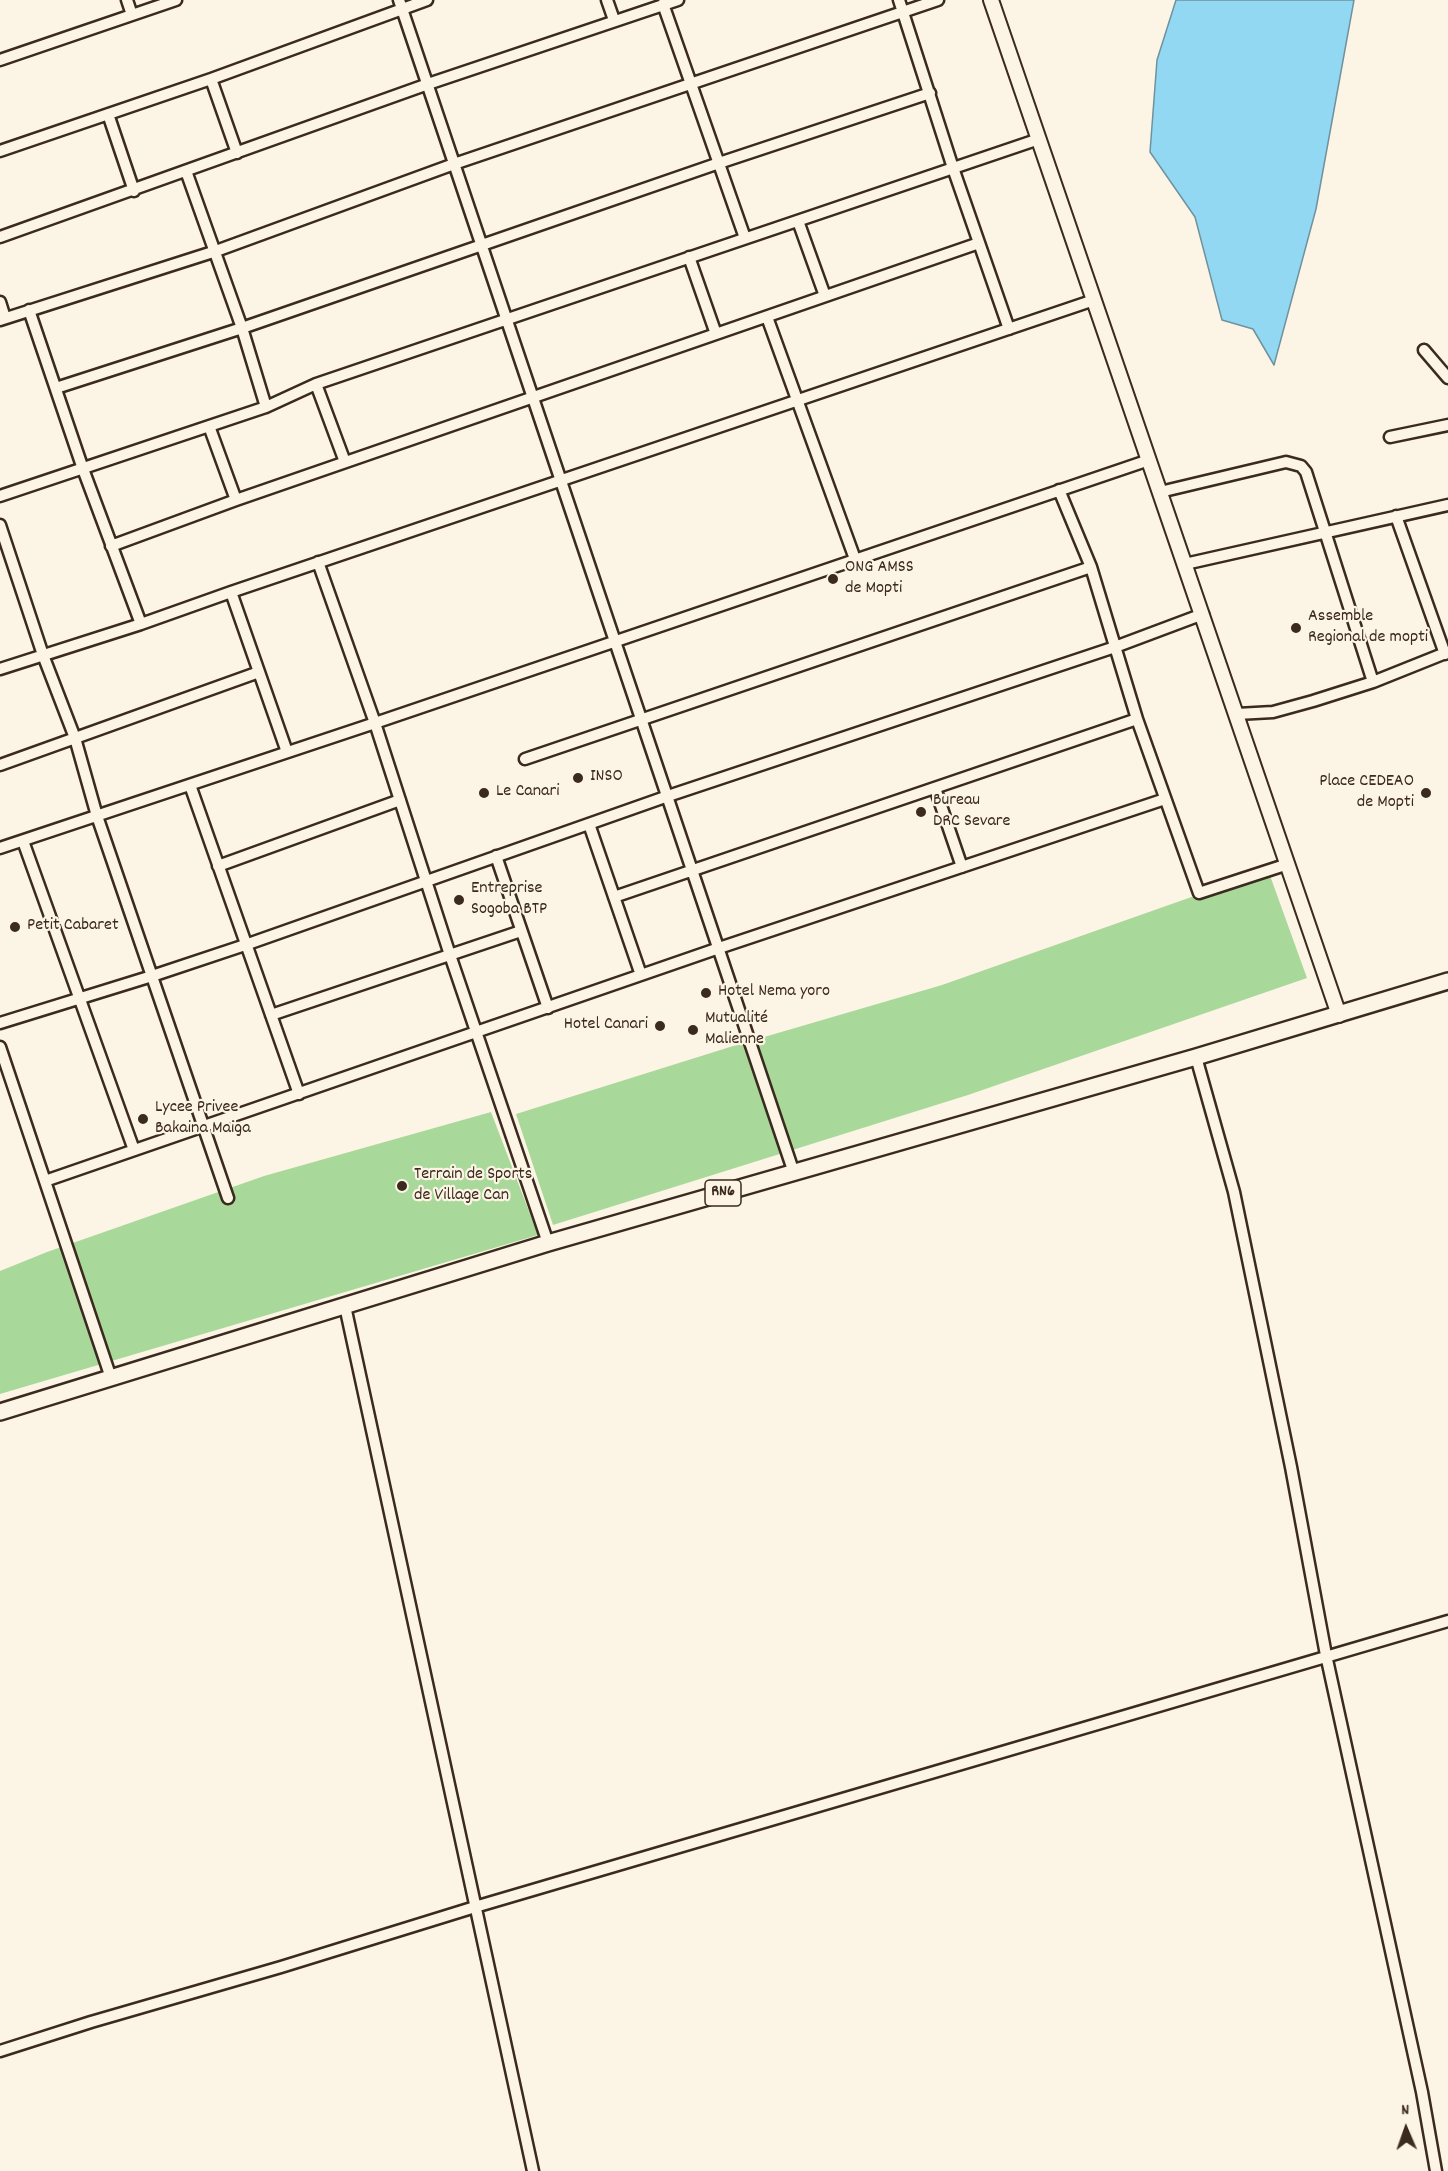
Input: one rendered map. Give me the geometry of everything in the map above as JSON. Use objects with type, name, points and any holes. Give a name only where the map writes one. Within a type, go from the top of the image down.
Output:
[{"type":"main road","name":"RN6","points":[[0,1412],[548,1244],[1196,1057],[1448,981]]},
{"type":"street","points":[[127,0],[132,15]]},
{"type":"street","points":[[0,60],[176,0]]},
{"type":"street","points":[[0,151],[211,80],[400,4],[427,0]]},
{"type":"street","points":[[607,0],[614,20]]},
{"type":"street","points":[[0,237],[428,84],[678,0]]},
{"type":"street","points":[[899,0],[953,168],[1009,329]]},
{"type":"street","points":[[0,302],[3,319],[216,251],[454,164],[938,0]]},
{"type":"street","points":[[991,0],[1339,1015]]},
{"type":"street","points":[[400,4],[794,1173]]},
{"type":"street","points":[[663,4],[745,238]]},
{"type":"street","points":[[211,80],[237,153]]},
{"type":"street","points":[[56,388],[242,328],[719,163],[930,93]]},
{"type":"street","points":[[108,114],[134,190]]},
{"type":"street","points":[[0,496],[266,407],[316,384],[1039,139]]},
{"type":"street","points":[[186,171],[216,251],[266,407]]},
{"type":"street","points":[[798,221],[825,297]]},
{"type":"street","points":[[111,546],[236,500],[979,243]]},
{"type":"street","points":[[689,257],[716,334]]},
{"type":"street","points":[[0,669],[141,624],[1094,300]]},
{"type":"street","points":[[28,310],[83,469],[141,624]]},
{"type":"street","points":[[767,317],[855,559]]},
{"type":"street","points":[[1424,350],[1448,378]]},
{"type":"street","points":[[316,384],[345,462]]},
{"type":"street","points":[[1390,437],[1448,425]]},
{"type":"street","points":[[209,426],[236,500]]},
{"type":"street","points":[[0,848],[1149,460]]},
{"type":"street","points":[[1160,492],[1286,462],[1301,466],[1306,472],[1373,682]]},
{"type":"street","points":[[1059,490],[1091,567],[1137,719],[1199,893],[1288,864]]},
{"type":"street","points":[[1185,564],[1448,505]]},
{"type":"street","points":[[1237,714],[1273,712],[1373,682],[1447,653],[1396,516]]},
{"type":"street","points":[[0,525],[43,655],[75,738],[98,816],[228,1198]]},
{"type":"street","points":[[318,562],[375,723],[450,955],[548,1244]]},
{"type":"street","points":[[525,759],[1091,567]]},
{"type":"street","points":[[231,592],[287,752]]},
{"type":"street","points":[[0,1023],[248,944],[668,796],[1114,647],[1203,614]]},
{"type":"street","points":[[0,765],[259,672]]},
{"type":"street","points":[[614,897],[1137,719]]},
{"type":"street","points":[[190,785],[248,944],[299,1094]]},
{"type":"street","points":[[934,788],[962,867]]},
{"type":"street","points":[[45,1181],[719,948],[1166,799]]},
{"type":"street","points":[[218,866],[400,800]]},
{"type":"street","points":[[589,824],[641,975]]},
{"type":"street","points":[[23,840],[78,999],[134,1150]]},
{"type":"street","points":[[496,856],[548,1008]]},
{"type":"street","points":[[271,1015],[521,931]]},
{"type":"street","points":[[0,1047],[111,1378]]},
{"type":"street","points":[[1196,1057],[1234,1192],[1291,1467],[1326,1655],[1357,1805],[1422,2092],[1436,2171]]},
{"type":"street","points":[[345,1306],[533,2171]]},
{"type":"street","points":[[0,2051],[476,1907],[1326,1655],[1448,1621]]},
{"type":"green space","points":[[1268,870],[1307,978],[968,1095],[553,1225],[516,1114],[730,1047],[942,985]]},
{"type":"green space","points":[[491,1112],[538,1235],[0,1394],[0,1271],[47,1252],[264,1176]]},
{"type":"water","points":[[1176,0],[1354,0],[1316,209],[1274,365],[1253,329],[1222,320],[1195,217],[1150,152],[1157,60]]},
{"type":"place","name":"ONG AMSS de Mopti","points":[[833,579]]},
{"type":"place","name":"Assemble Regional de mopti","points":[[1296,628]]},
{"type":"place","name":"INSO","points":[[578,778]]},
{"type":"place","name":"Le Canari","points":[[484,793]]},
{"type":"place","name":"Place CEDEAO de Mopti","points":[[1426,793]]},
{"type":"place","name":"Bureau DRC Sevare","points":[[921,812]]},
{"type":"place","name":"Entreprise Sogoba BTP","points":[[459,900]]},
{"type":"place","name":"Petit Cabaret","points":[[15,927]]},
{"type":"place","name":"Hotel Nema yoro","points":[[706,993]]},
{"type":"place","name":"Hotel Canari","points":[[660,1026]]},
{"type":"place","name":"Mutualité Malienne","points":[[693,1030]]},
{"type":"place","name":"Lycee Privee Bakaina Maiga","points":[[143,1119]]},
{"type":"place","name":"Terrain de Sports de Village Can","points":[[402,1186]]}]
